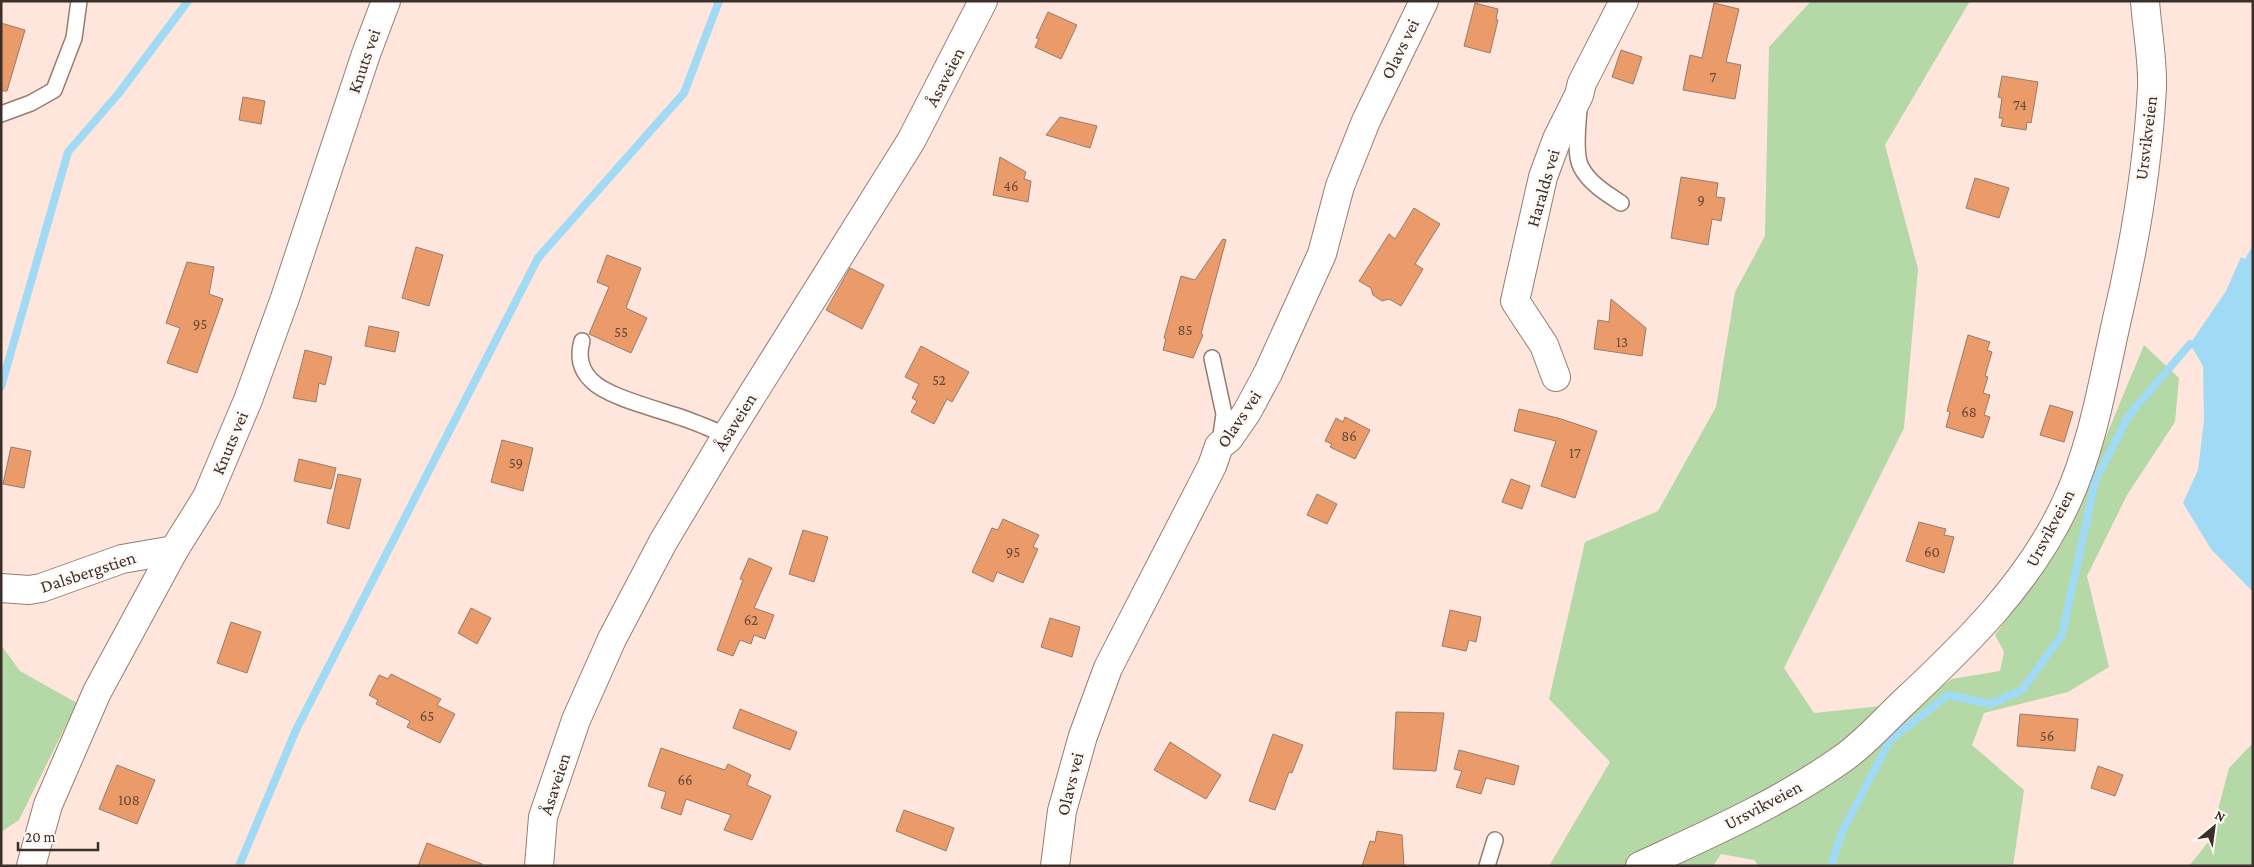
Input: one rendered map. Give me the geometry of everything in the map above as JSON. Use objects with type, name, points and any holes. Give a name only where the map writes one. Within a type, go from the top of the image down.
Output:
[{"type":"street","name":"Knuts vei","points":[[31,866],[48,805],[97,692],[174,550],[208,497],[248,400],[285,298],[366,54],[386,1]]},
{"type":"street","name":"Åsaveien","points":[[539,866],[543,817],[576,720],[612,639],[662,542],[911,141],[983,1]]},
{"type":"street","name":"Olavs vei","points":[[1055,866],[1062,811],[1083,736],[1108,668],[1212,466],[1219,446],[1229,438],[1247,412],[1268,373],[1322,254],[1340,186],[1366,121],[1424,1]]},
{"type":"street","name":"Haralds vei","points":[[1556,378],[1544,345],[1515,302],[1543,177],[1557,140],[1579,95],[1582,83],[1624,1]]},
{"type":"street","name":"Ursvikveien","points":[[1640,866],[1678,857],[1771,803],[1843,758],[1933,674],[2003,603],[2044,545],[2067,502],[2087,447],[2127,277],[2147,146],[2152,85],[2145,1]]},
{"type":"street","name":"Dalsbergstien","points":[[1,588],[12,590],[41,588],[122,559],[174,550]]},
{"type":"lane","points":[[1,114],[30,103],[54,90],[74,38],[79,1]]},
{"type":"lane","points":[[1579,95],[1577,139],[1581,166],[1600,189],[1621,203]]},
{"type":"lane","points":[[582,341],[580,360],[590,379],[597,386],[619,396],[727,435]]},
{"type":"lane","points":[[1212,358],[1224,414],[1219,446]]},
{"type":"lane","points":[[1487,866],[1495,840]]},
{"type":"green space","points":[[1811,1],[1970,1],[1885,145],[1918,269],[1904,428],[1784,668],[1814,713],[1920,702],[1952,679],[2000,671],[2004,652],[1995,635],[2061,545],[2144,345],[2179,378],[2175,422],[2127,495],[2087,576],[2109,667],[2068,692],[1984,713],[1972,745],[2024,790],[2013,866],[1759,866],[1754,860],[1721,854],[1713,866],[1549,866],[1610,762],[1549,699],[1585,542],[1658,511],[1716,407],[1735,292],[1765,236],[1769,47]]},
{"type":"green space","points":[[1,645],[20,671],[77,703],[19,820],[1,832]]},
{"type":"green space","points":[[2253,743],[2253,866],[2189,866],[2210,840],[2229,768]]},
{"type":"water","points":[[2253,245],[2253,592],[2211,549],[2183,503],[2198,470],[2204,420],[2203,366],[2190,344],[2226,291],[2241,257],[2245,259]]},
{"type":"building","points":[[1475,3],[1498,9],[1496,19],[1498,20],[1490,53],[1464,46]]},
{"type":"building","points":[[1714,3],[1739,9],[1726,62],[1741,65],[1735,99],[1683,90],[1690,55],[1702,58]]},
{"type":"building","points":[[1048,12],[1077,25],[1061,59],[1035,47],[1039,39],[1036,38]]},
{"type":"building","points":[[1,23],[25,30],[7,91],[1,91]]},
{"type":"building","points":[[1621,50],[1642,57],[1633,84],[1612,77]]},
{"type":"building","points":[[2002,76],[2038,82],[2031,123],[2027,122],[2026,130],[2001,126],[2003,118],[1999,118],[2002,98],[1998,97]]},
{"type":"building","points":[[243,97],[265,101],[261,124],[239,120]]},
{"type":"building","points":[[1060,117],[1097,126],[1090,148],[1046,135]]},
{"type":"building","points":[[1000,157],[1026,172],[1024,179],[1031,181],[1028,202],[993,195]]},
{"type":"building","points":[[1681,177],[1718,183],[1716,197],[1725,198],[1721,221],[1712,219],[1708,245],[1671,238]]},
{"type":"building","points":[[1975,178],[2009,188],[1999,218],[1966,208]]},
{"type":"building","points":[[1414,208],[1440,224],[1415,264],[1423,269],[1401,306],[1389,299],[1382,301],[1373,295],[1371,288],[1359,281],[1389,234],[1395,239]]},
{"type":"building","points":[[1223,239],[1226,240],[1201,334],[1203,335],[1193,358],[1163,350],[1166,339],[1164,338],[1181,276],[1195,280]]},
{"type":"building","points":[[416,247],[443,255],[429,306],[402,298]]},
{"type":"building","points":[[607,255],[641,268],[626,308],[647,318],[631,353],[589,334],[609,287],[597,282]]},
{"type":"building","points":[[187,262],[214,267],[209,294],[223,299],[197,373],[167,363],[180,328],[166,323]]},
{"type":"building","points":[[850,268],[884,285],[862,329],[826,310]]},
{"type":"building","points":[[1611,299],[1646,328],[1642,356],[1594,349],[1598,320],[1609,322]]},
{"type":"building","points":[[369,326],[399,332],[395,352],[365,346]]},
{"type":"building","points":[[1968,335],[1990,342],[1987,350],[1992,352],[1985,376],[1988,377],[1983,393],[1990,395],[1984,415],[1990,417],[1983,438],[1946,427],[1950,412],[1947,411]]},
{"type":"building","points":[[921,346],[969,372],[952,402],[947,399],[934,424],[911,412],[917,401],[912,398],[919,384],[905,377]]},
{"type":"building","points":[[305,350],[332,357],[325,385],[319,383],[316,402],[293,398]]},
{"type":"building","points":[[2050,405],[2073,412],[2064,442],[2040,435]]},
{"type":"building","points":[[1519,409],[1558,418],[1597,431],[1575,498],[1541,486],[1556,441],[1514,431]]},
{"type":"building","points":[[1345,417],[1370,430],[1355,459],[1330,447],[1332,444],[1325,441],[1336,418],[1343,422]]},
{"type":"building","points":[[502,440],[533,448],[523,491],[491,482]]},
{"type":"building","points":[[11,447],[31,451],[24,488],[3,484]]},
{"type":"building","points":[[299,459],[336,468],[331,489],[294,481]]},
{"type":"building","points":[[338,474],[361,479],[349,529],[327,523]]},
{"type":"building","points":[[1511,479],[1530,486],[1522,509],[1502,502]]},
{"type":"building","points":[[1317,494],[1337,504],[1327,524],[1307,515]]},
{"type":"building","points":[[1003,519],[1039,535],[1033,547],[1038,549],[1023,583],[997,572],[993,582],[972,572],[992,528],[998,530]]},
{"type":"building","points":[[1919,522],[1946,529],[1944,535],[1954,537],[1944,573],[1906,561]]},
{"type":"building","points":[[803,530],[828,537],[814,582],[789,574]]},
{"type":"building","points":[[749,558],[772,568],[754,608],[774,615],[765,639],[754,635],[751,644],[740,640],[733,656],[717,650],[743,580],[740,579]]},
{"type":"building","points":[[471,608],[491,618],[477,644],[458,633]]},
{"type":"building","points":[[1450,610],[1481,617],[1476,642],[1469,640],[1466,651],[1442,646]]},
{"type":"building","points":[[1050,618],[1080,627],[1072,657],[1041,647]]},
{"type":"building","points":[[231,622],[261,632],[247,673],[217,663]]},
{"type":"building","points":[[391,674],[441,699],[437,705],[455,714],[440,743],[407,727],[410,721],[376,704],[378,700],[369,695],[379,675],[388,679]]},
{"type":"building","points":[[740,709],[797,732],[790,750],[733,728]]},
{"type":"building","points":[[1396,712],[1444,713],[1436,771],[1393,769]]},
{"type":"building","points":[[2020,714],[2078,719],[2075,751],[2017,746]]},
{"type":"building","points":[[1273,734],[1303,745],[1292,773],[1289,772],[1275,810],[1249,801]]},
{"type":"building","points":[[1170,742],[1221,775],[1206,799],[1154,770]]},
{"type":"building","points":[[661,748],[725,770],[728,764],[751,775],[747,785],[771,796],[752,840],[724,830],[731,815],[686,799],[681,815],[661,808],[666,792],[648,786]]},
{"type":"building","points":[[1459,750],[1519,766],[1514,785],[1486,778],[1481,794],[1456,787],[1462,771],[1454,769]]},
{"type":"building","points":[[117,765],[155,780],[137,824],[99,809]]},
{"type":"building","points":[[2098,766],[2123,775],[2115,796],[2091,788]]},
{"type":"building","points":[[904,810],[954,828],[946,851],[896,831]]},
{"type":"building","points":[[1377,831],[1402,835],[1404,866],[1362,866],[1370,841],[1375,842]]},
{"type":"building","points":[[427,843],[482,864],[482,866],[418,866]]},
{"type":"waterway","points":[[1,387],[68,152],[119,93],[188,1]]},
{"type":"waterway","points":[[239,866],[296,730],[538,258],[684,93],[719,1]]},
{"type":"waterway","points":[[1831,866],[1842,832],[1890,740],[1948,695],[1991,704],[2022,690],[2062,635],[2095,481],[2129,415],[2190,344]]}]
